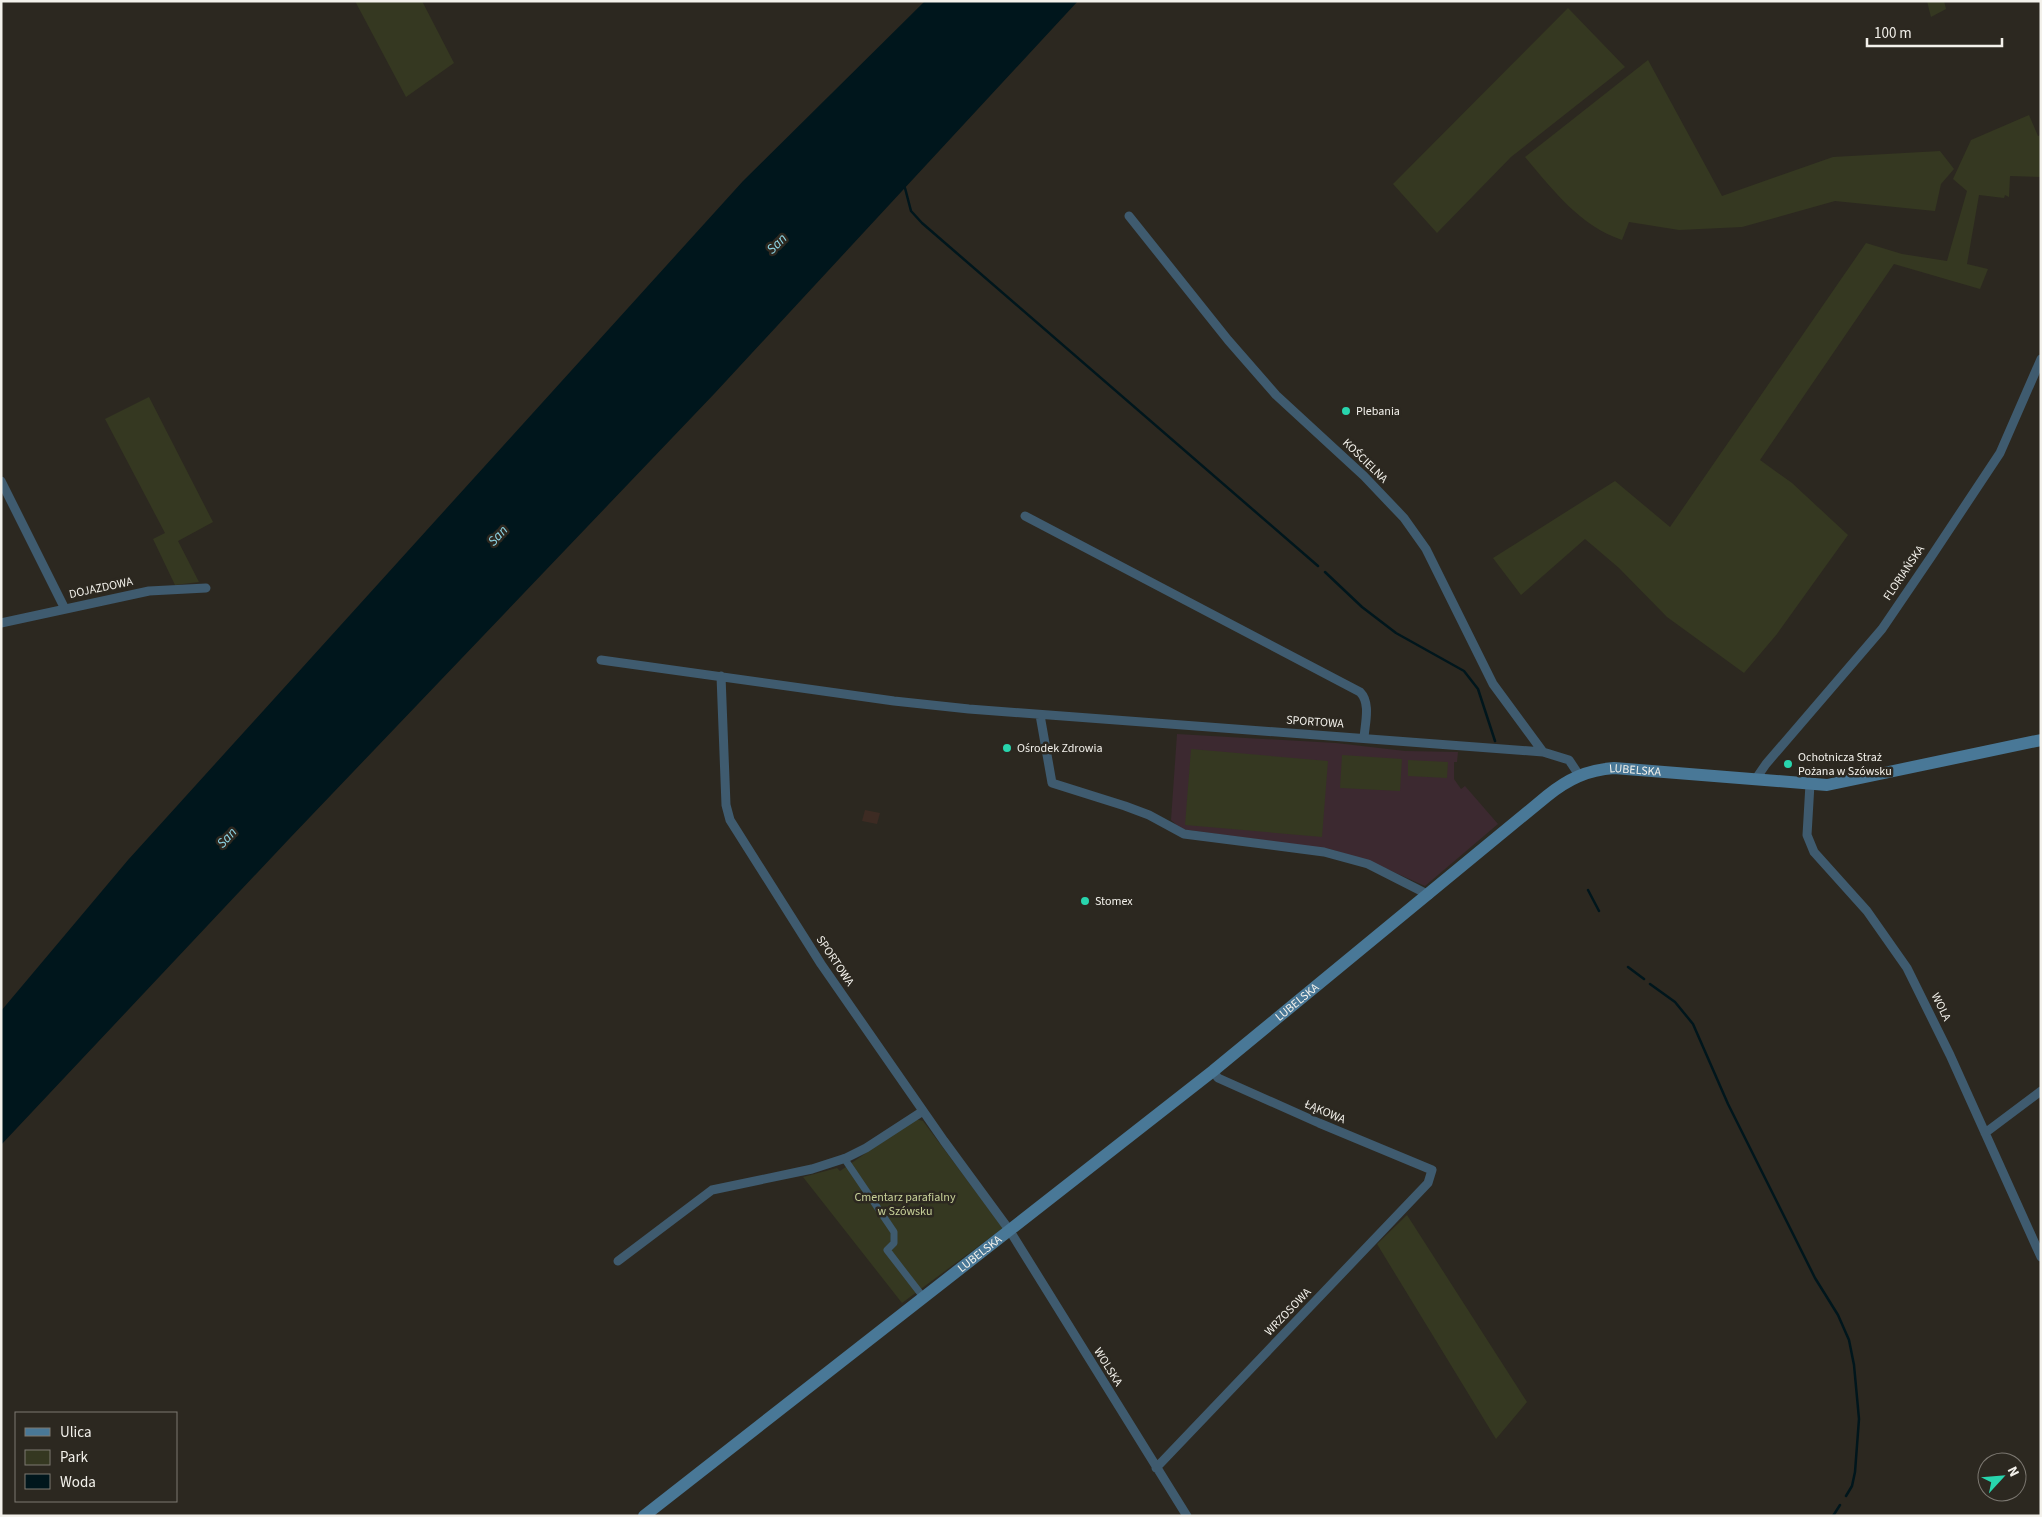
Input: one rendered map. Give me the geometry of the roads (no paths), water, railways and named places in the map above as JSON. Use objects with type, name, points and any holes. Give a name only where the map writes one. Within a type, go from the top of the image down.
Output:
[{"type":"main road","name":"LUBELSKA","points":[[644,1516],[1213,1071],[1429,895],[1553,790],[1579,775],[1587,771],[1614,768],[1810,784],[1844,783],[1956,756],[2041,740]]},
{"type":"street","name":"KOŚCIELNA","points":[[1129,216],[1228,340],[1276,395],[1364,476],[1404,518],[1426,549],[1493,684],[1543,752]]},
{"type":"street","name":"FLORIAŃSKA","points":[[1755,780],[1766,764],[1882,628],[2000,453],[2041,360]]},
{"type":"street","points":[[1,481],[65,609]]},
{"type":"street","points":[[1025,516],[1360,692],[1365,698],[1366,705],[1364,738]]},
{"type":"street","name":"DOJAZDOWA","points":[[1,623],[149,591],[206,588]]},
{"type":"street","name":"SPORTOWA","points":[[601,660],[894,701],[1040,715],[1543,752],[1568,760],[1579,775]]},
{"type":"street","name":"SPORTOWA","points":[[721,676],[726,805],[730,820],[821,964],[923,1111],[1010,1231]]},
{"type":"street","points":[[1040,715],[1052,783],[1141,812],[1184,834],[1324,852],[1368,864],[1429,895]]},
{"type":"street","name":"WOLA","points":[[1810,784],[1807,835],[1814,852],[1867,911],[1907,968],[1950,1055],[2041,1257]]},
{"type":"street","name":"ŁĄKOWA","points":[[1213,1071],[1218,1078],[1432,1170]]},
{"type":"street","points":[[1985,1133],[2041,1091]]},
{"type":"street","points":[[618,1261],[712,1190],[812,1169],[844,1158],[866,1148],[923,1111]]},
{"type":"street","points":[[844,1158],[894,1232],[894,1243],[887,1250],[924,1298]]},
{"type":"street","name":"WRZOSOWA","points":[[1156,1468],[1428,1183],[1432,1170]]},
{"type":"street","name":"WOLSKA","points":[[1010,1231],[1187,1516]]},
{"type":"water","name":"San","points":[[925,1],[1078,1],[715,393],[290,838],[1,1145],[1,1011],[128,860],[743,181]]},
{"type":"waterway","points":[[905,188],[911,211],[922,223],[1318,566]]},
{"type":"waterway","points":[[1325,572],[1362,607],[1396,633],[1464,671],[1478,689],[1495,741]]},
{"type":"waterway","points":[[1588,890],[1599,911]]},
{"type":"waterway","points":[[1628,967],[1644,979]]},
{"type":"waterway","points":[[1650,984],[1675,1002],[1693,1024],[1728,1104],[1815,1278],[1838,1315],[1849,1340],[1854,1365],[1859,1419],[1855,1472],[1852,1486],[1846,1496]]},
{"type":"waterway","points":[[1833,1516],[1840,1505]]},
{"type":"place","name":"Plebania","points":[[1346,411]]},
{"type":"place","name":"Ośrodek Zdrowia","points":[[1007,748]]},
{"type":"place","name":"Ochotnicza Straż Pożana w Szówsku","points":[[1788,764]]},
{"type":"place","name":"Stomex","points":[[1085,901]]},
{"type":"park label","name":"Cmentarz parafialny w Szówsku","points":[[905,1204]]}]
